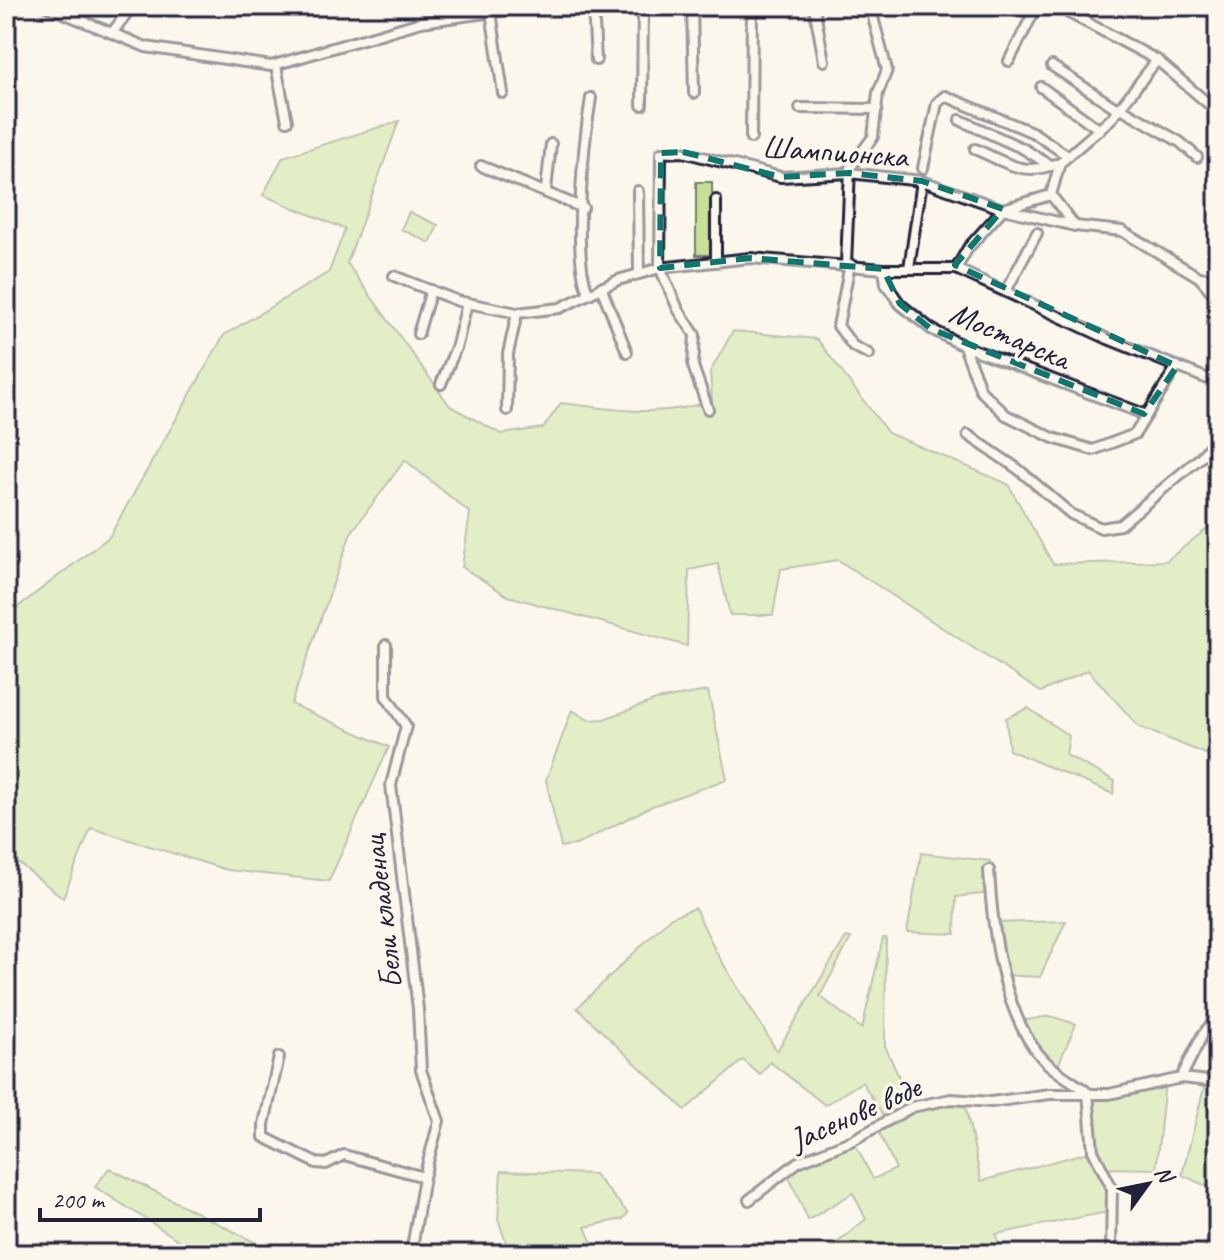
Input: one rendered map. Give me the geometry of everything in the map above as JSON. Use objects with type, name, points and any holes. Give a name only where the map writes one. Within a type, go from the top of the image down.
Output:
[{"type":"street","points":[[46,6],[146,47],[276,66],[421,22],[537,6]]},
{"type":"street","points":[[112,33],[132,6]]},
{"type":"street","points":[[593,6],[596,60]]},
{"type":"street","points":[[642,105],[643,6]]},
{"type":"street","points":[[692,6],[694,93]]},
{"type":"street","points":[[751,138],[752,6]]},
{"type":"street","points":[[814,6],[824,61]]},
{"type":"street","points":[[869,354],[853,346],[838,326],[848,264],[849,173],[873,137],[887,70],[870,6]]},
{"type":"street","points":[[1009,61],[1037,6]]},
{"type":"street","points":[[1056,6],[1157,60],[1218,112]]},
{"type":"street","points":[[491,12],[503,93]]},
{"type":"street","points":[[975,149],[1026,171],[1039,171],[1056,164],[1100,130],[1157,60]]},
{"type":"street","points":[[276,66],[287,121]]},
{"type":"street","points":[[1052,66],[1180,142],[1197,157]]},
{"type":"street","points":[[1041,87],[1100,130]]},
{"type":"street","points":[[923,168],[937,103],[945,96],[1034,133],[1068,156]]},
{"type":"street","points":[[589,294],[582,277],[580,254],[583,154],[591,98]]},
{"type":"street","points":[[800,108],[877,109]]},
{"type":"street","points":[[960,120],[1056,164]]},
{"type":"street","points":[[546,190],[551,144]]},
{"type":"street","name":"Шампионска","points":[[660,268],[661,153],[683,152],[781,177],[849,173],[922,181],[1003,209],[1075,226],[1122,231],[1199,277]]},
{"type":"street","points":[[1056,164],[1051,195],[1075,226]]},
{"type":"street","points":[[481,166],[546,190],[583,208]]},
{"type":"street","points":[[909,268],[922,181]]},
{"type":"street","points":[[638,191],[639,273]]},
{"type":"street","points":[[956,269],[968,248],[1003,209],[1051,195]]},
{"type":"street","points":[[716,200],[716,262]]},
{"type":"street","points":[[1006,291],[1037,233]]},
{"type":"street","points":[[394,276],[467,303],[517,313],[560,308],[601,287],[639,273],[716,262],[783,258],[884,269],[956,269],[1108,339],[1218,383]]},
{"type":"street","points":[[660,268],[678,309],[695,335],[693,366],[708,409]]},
{"type":"street","name":"Мостарска","points":[[884,269],[886,284],[911,316],[964,346],[1144,414]]},
{"type":"street","points":[[1199,277],[1218,279]]},
{"type":"street","points":[[1199,277],[1218,299]]},
{"type":"street","points":[[601,287],[627,352]]},
{"type":"street","points":[[418,334],[431,290]]},
{"type":"street","points":[[441,384],[457,345],[467,303]]},
{"type":"street","points":[[507,410],[508,354],[517,313]]},
{"type":"street","points":[[964,346],[981,391],[1017,423],[1053,438],[1100,450],[1135,434],[1144,414],[1177,366]]},
{"type":"street","points":[[968,435],[1018,469],[1080,521],[1101,528],[1120,525],[1201,457],[1218,436]]},
{"type":"street","name":"Бели кладенац","points":[[386,645],[386,696],[406,726],[391,785],[418,1009],[421,1070],[439,1121],[424,1177],[411,1254]]},
{"type":"street","points":[[989,870],[993,932],[1011,997],[1040,1055],[1088,1093],[1093,1151],[1112,1188],[1111,1254]]},
{"type":"street","points":[[1181,1078],[1202,1036],[1218,1015]]},
{"type":"street","points":[[279,1057],[264,1137],[316,1163],[326,1164],[344,1155],[424,1177]]},
{"type":"street","name":"Јасенове воде","points":[[749,1200],[798,1162],[853,1140],[912,1107],[951,1099],[991,1102],[1088,1093],[1109,1094],[1181,1078],[1218,1082]]},
{"type":"highlighted area","points":[[683,152],[781,177],[849,173],[922,181],[1003,209],[955,265],[1177,366],[1144,414],[931,329],[900,304],[883,269],[750,258],[660,268],[661,153]]},
{"type":"green space","points":[[399,121],[347,263],[450,406],[501,434],[543,428],[561,403],[637,411],[693,406],[712,400],[710,372],[733,331],[817,339],[888,433],[1008,484],[1053,564],[1166,561],[1218,520],[1218,759],[1139,727],[1088,670],[1041,692],[838,560],[781,569],[773,615],[730,615],[718,564],[689,570],[687,646],[508,596],[462,567],[470,513],[405,460],[351,533],[291,704],[389,747],[329,881],[227,870],[91,828],[63,898],[6,853],[6,616],[109,537],[224,335],[329,272],[345,229],[263,195],[283,157]]},
{"type":"green space","points":[[696,182],[712,182],[713,255],[696,255]]},
{"type":"green space","points":[[409,212],[438,225],[430,243],[401,229]]},
{"type":"green space","points":[[708,691],[727,779],[650,807],[576,845],[561,847],[546,780],[572,710],[589,720],[604,719],[656,700]]},
{"type":"green space","points":[[1028,708],[1069,736],[1066,755],[1115,781],[1113,794],[1009,750],[1006,718]]},
{"type":"green space","points":[[921,853],[990,861],[990,893],[956,897],[955,934],[907,932]]},
{"type":"green space","points":[[695,908],[716,952],[777,1051],[846,937],[851,938],[820,996],[862,1029],[883,938],[886,938],[885,1046],[912,1107],[964,1099],[981,1181],[1093,1151],[1088,1093],[1109,1094],[1165,1082],[1156,1169],[1102,1168],[1110,1180],[1113,1211],[996,1234],[1001,1254],[824,1254],[866,1219],[853,1193],[808,1220],[786,1170],[853,1140],[873,1179],[896,1169],[876,1126],[885,1119],[862,1082],[825,1105],[770,1062],[760,1075],[743,1060],[685,1110],[577,1008],[671,917]]},
{"type":"green space","points":[[1066,921],[1040,977],[1004,975],[992,923]]},
{"type":"green space","points":[[1050,1016],[1076,1024],[1056,1070],[1046,1062],[1021,1021]]},
{"type":"green space","points":[[1206,1080],[1218,1082],[1218,1254],[1204,1254],[1217,1191],[1182,1175]]},
{"type":"green space","points":[[109,1168],[278,1254],[167,1254],[177,1239],[95,1187]]},
{"type":"green space","points":[[501,1171],[594,1174],[628,1213],[623,1219],[585,1227],[597,1254],[510,1254],[498,1219]]}]
